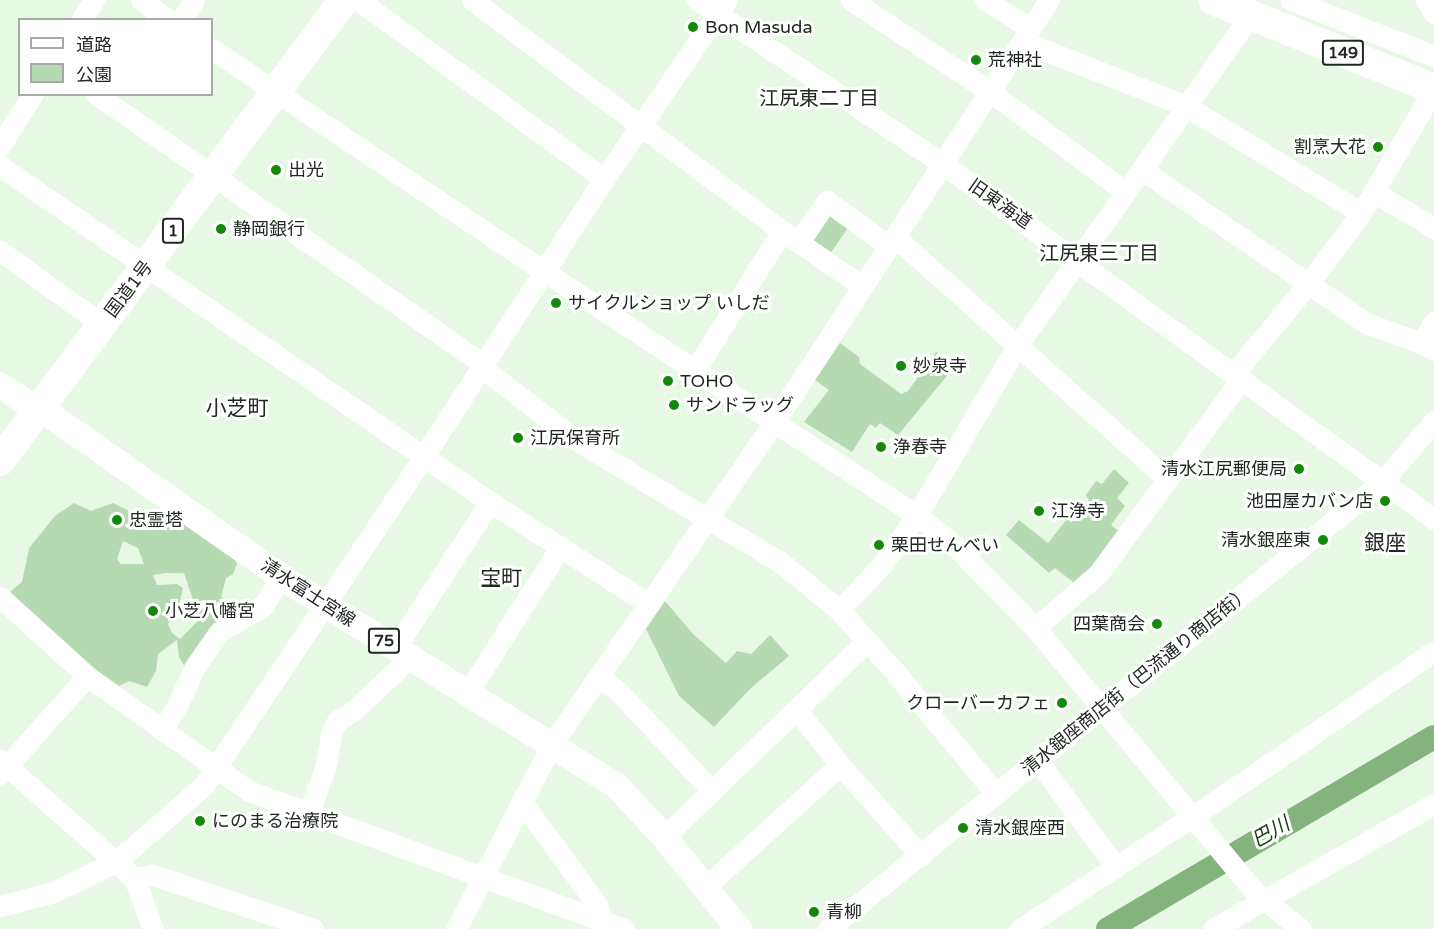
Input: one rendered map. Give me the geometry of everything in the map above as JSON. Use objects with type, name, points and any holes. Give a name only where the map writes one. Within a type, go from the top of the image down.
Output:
[{"type":"highway","name":"国道1号","points":[[0,440],[34,406],[270,89],[330,0]]},
{"type":"highway","name":"国道1号","points":[[270,89],[344,0]]},
{"type":"highway","name":"149","points":[[1211,0],[1260,9],[1434,72]]},
{"type":"highway","name":"149","points":[[1260,9],[1432,98]]},
{"type":"highway","name":"国道1号","points":[[0,461],[92,317],[140,263]]},
{"type":"main road","name":"清水富士宮線","points":[[0,385],[34,406],[282,578],[617,786],[664,837],[739,929]]},
{"type":"street","points":[[82,18],[94,0]]},
{"type":"street","points":[[141,0],[166,18]]},
{"type":"street","points":[[182,18],[194,0]]},
{"type":"street","points":[[358,0],[603,179]]},
{"type":"street","points":[[472,0],[791,237],[862,286]]},
{"type":"street","name":"旧東海道","points":[[697,0],[722,7],[1238,375],[1434,519]]},
{"type":"street","points":[[851,0],[989,91],[1126,192]]},
{"type":"street","points":[[985,0],[1026,34],[1186,106],[1361,213]]},
{"type":"street","points":[[456,929],[552,744],[775,421],[1048,0]]},
{"type":"street","points":[[1426,0],[1434,13]]},
{"type":"street","points":[[0,906],[54,892],[117,861],[204,785],[424,456],[603,179],[722,7]]},
{"type":"street","points":[[839,610],[881,566],[917,515],[1017,346],[1186,106],[1260,9],[1434,56]]},
{"type":"street","points":[[213,50],[545,272],[917,515],[954,545],[1035,628],[1259,897],[1301,929]]},
{"type":"street","points":[[0,146],[32,96]]},
{"type":"street","points":[[99,96],[209,171],[482,365],[579,442],[779,561],[839,610],[996,794]]},
{"type":"street","points":[[1035,628],[1098,574],[1238,375],[1361,213],[1432,98]]},
{"type":"street","points":[[0,166],[490,502],[649,604]]},
{"type":"street","points":[[1142,170],[1366,323],[1428,346],[1434,322]]},
{"type":"street","points":[[1374,192],[1434,228]]},
{"type":"street","points":[[695,370],[791,237],[827,201],[892,242],[1017,346],[1166,478]]},
{"type":"street","points":[[0,250],[92,317]]},
{"type":"street","name":"清水銀座商店街（巴流通り商店街）","points":[[828,929],[1383,481],[1434,421]]},
{"type":"street","points":[[308,814],[326,769],[332,731],[337,721],[353,711],[401,666],[401,652],[490,502]]},
{"type":"street","points":[[468,692],[561,546]]},
{"type":"street","points":[[162,730],[178,704],[194,668],[219,632],[263,606],[282,578]]},
{"type":"street","points":[[0,597],[87,676],[249,791],[624,929]]},
{"type":"street","points":[[664,837],[867,641]]},
{"type":"street","points":[[1020,929],[1116,867],[1195,821],[1434,651]]},
{"type":"street","points":[[87,676],[2,767],[117,861],[134,878],[153,929]]},
{"type":"street","points":[[599,677],[620,693],[712,791]]},
{"type":"street","points":[[796,709],[840,765],[921,856]]},
{"type":"street","points":[[1038,761],[1116,867]]},
{"type":"street","points":[[705,887],[840,765]]},
{"type":"street","points":[[521,801],[598,906],[601,920]]},
{"type":"street","points":[[1213,929],[1259,897],[1434,804]]},
{"type":"street","points":[[134,878],[153,875],[313,929]]},
{"type":"green space","points":[[829,206],[852,222],[830,254],[807,239]]},
{"type":"green space","points":[[840,343],[859,357],[860,364],[901,394],[908,391],[936,352],[955,366],[898,435],[880,423],[876,428],[870,424],[852,452],[804,422],[829,390],[815,380]]},
{"type":"green space","points":[[1114,469],[1129,483],[1117,498],[1125,506],[1111,525],[1121,533],[1077,585],[1055,568],[1049,573],[1006,535],[1019,520],[1048,543],[1075,509],[1079,511],[1089,500],[1086,495],[1096,481],[1102,484]]},
{"type":"green space","points":[[74,503],[91,511],[113,503],[144,518],[183,519],[233,556],[237,564],[233,574],[226,578],[221,597],[235,612],[186,669],[179,657],[177,640],[158,654],[156,671],[147,687],[129,681],[109,691],[6,601],[11,591],[22,582],[29,548],[55,516]],"holes":[[[123,541],[138,548],[144,564],[121,564],[117,559]],[[184,573],[193,600],[191,608],[198,621],[180,639],[172,633],[168,624],[179,606],[183,588],[177,584],[157,585],[153,575]]]},
{"type":"green space","points":[[665,601],[693,634],[726,663],[737,651],[751,654],[770,635],[789,656],[751,688],[714,727],[679,696],[646,629]]},
{"type":"waterway","name":"巴川","points":[[1108,929],[1434,737]]},
{"type":"place","name":"Bon Masuda","points":[[693,27]]},
{"type":"place","name":"荒神社","points":[[976,60]]},
{"type":"place","name":"割烹大花","points":[[1378,147]]},
{"type":"place","name":"出光","points":[[276,170]]},
{"type":"place","name":"静岡銀行","points":[[221,229]]},
{"type":"place","name":"サイクルショップ いしだ","points":[[556,303]]},
{"type":"place","name":"妙泉寺","points":[[901,366]]},
{"type":"place","name":"TOHO","points":[[668,381]]},
{"type":"place","name":"サンドラッグ","points":[[674,405]]},
{"type":"place","name":"江尻保育所","points":[[518,438]]},
{"type":"place","name":"浄春寺","points":[[881,447]]},
{"type":"place","name":"清水江尻郵便局","points":[[1299,469]]},
{"type":"place","name":"池田屋カバン店","points":[[1385,501]]},
{"type":"place","name":"江浄寺","points":[[1039,511]]},
{"type":"place","name":"忠霊塔","points":[[117,520]]},
{"type":"place","name":"清水銀座東","points":[[1323,540]]},
{"type":"place","name":"栗田せんべい","points":[[879,545]]},
{"type":"place","name":"小芝八幡宮","points":[[153,611]]},
{"type":"place","name":"四葉商会","points":[[1157,624]]},
{"type":"place","name":"クローバーカフェ","points":[[1062,703]]},
{"type":"place","name":"にのまる治療院","points":[[200,821]]},
{"type":"place","name":"清水銀座西","points":[[963,828]]},
{"type":"place","name":"青柳","points":[[814,912]]},
{"type":"district","name":"江尻東二丁目","points":[[819,99]]},
{"type":"district","name":"江尻東三丁目","points":[[1099,254]]},
{"type":"district","name":"小芝町","points":[[237,409]]},
{"type":"district","name":"銀座","points":[[1385,544]]},
{"type":"district","name":"宝町","points":[[501,579]]}]
